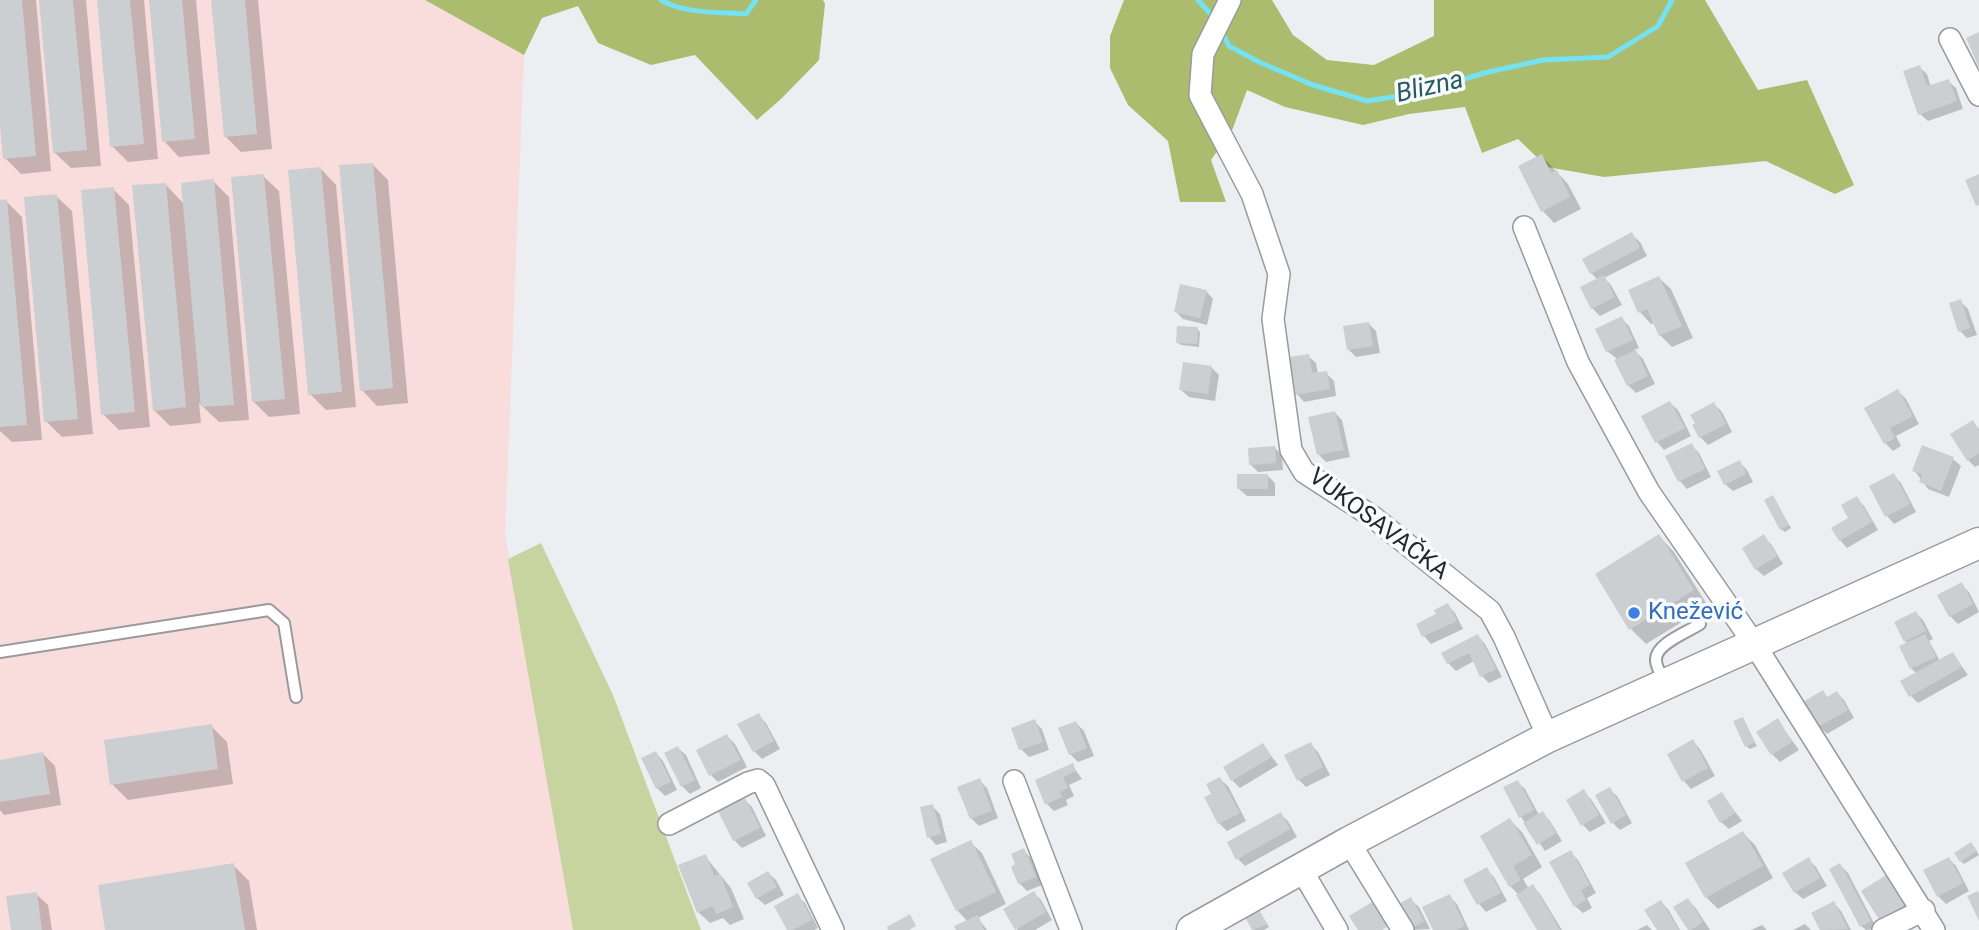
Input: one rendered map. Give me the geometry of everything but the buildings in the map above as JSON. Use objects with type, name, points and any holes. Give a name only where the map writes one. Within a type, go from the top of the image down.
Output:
[{"type":"main road","points":[[1192,930],[1349,842],[1548,737],[1979,543]]},
{"type":"street","name":"VUKOSAVAČKA","points":[[1229,1],[1203,54],[1200,95],[1252,194],[1279,274],[1273,319],[1291,450],[1304,472],[1373,517],[1490,611],[1548,737]]},
{"type":"street","points":[[1950,39],[1979,95]]},
{"type":"street","points":[[1524,227],[1578,362],[1649,492],[1755,645],[1924,910],[1934,930]]},
{"type":"street","points":[[669,824],[748,782],[758,780],[764,785],[833,930]]},
{"type":"street","points":[[1014,781],[1071,930]]},
{"type":"street","points":[[1349,842],[1403,930]]},
{"type":"street","points":[[1301,869],[1337,930]]},
{"type":"street","points":[[1883,930],[1924,910]]},
{"type":"lane","points":[[0,652],[269,610],[284,623],[296,697]]},
{"type":"lane","points":[[1666,684],[1656,663],[1656,655],[1662,646],[1700,624]]},
{"type":"shaded area","points":[[0,0],[425,0],[524,55],[505,534],[573,930],[0,930]]},
{"type":"green space","points":[[425,0],[823,0],[825,4],[819,60],[757,120],[695,55],[651,65],[598,43],[578,6],[542,18],[524,55]]},
{"type":"green space","points":[[1124,0],[1272,0],[1293,35],[1327,60],[1374,65],[1434,36],[1434,0],[1705,0],[1758,90],[1807,80],[1854,185],[1835,194],[1766,161],[1604,177],[1547,167],[1518,139],[1482,153],[1465,107],[1409,114],[1363,125],[1285,107],[1247,90],[1233,128],[1211,160],[1226,202],[1180,202],[1168,141],[1128,105],[1110,68],[1110,36]]},
{"type":"green space","points":[[541,543],[613,695],[701,930],[573,930],[508,559]]},
{"type":"waterway","name":"Blizna","points":[[661,0],[691,10],[746,14],[756,0]]},
{"type":"waterway","name":"Blizna","points":[[1198,0],[1215,19]]},
{"type":"waterway","name":"Blizna","points":[[1221,30],[1229,46],[1259,62],[1313,85],[1367,101],[1419,93],[1484,73],[1543,60],[1608,57],[1658,26],[1672,0]]},
{"type":"place","name":"Knežević","points":[[1634,613]]}]
